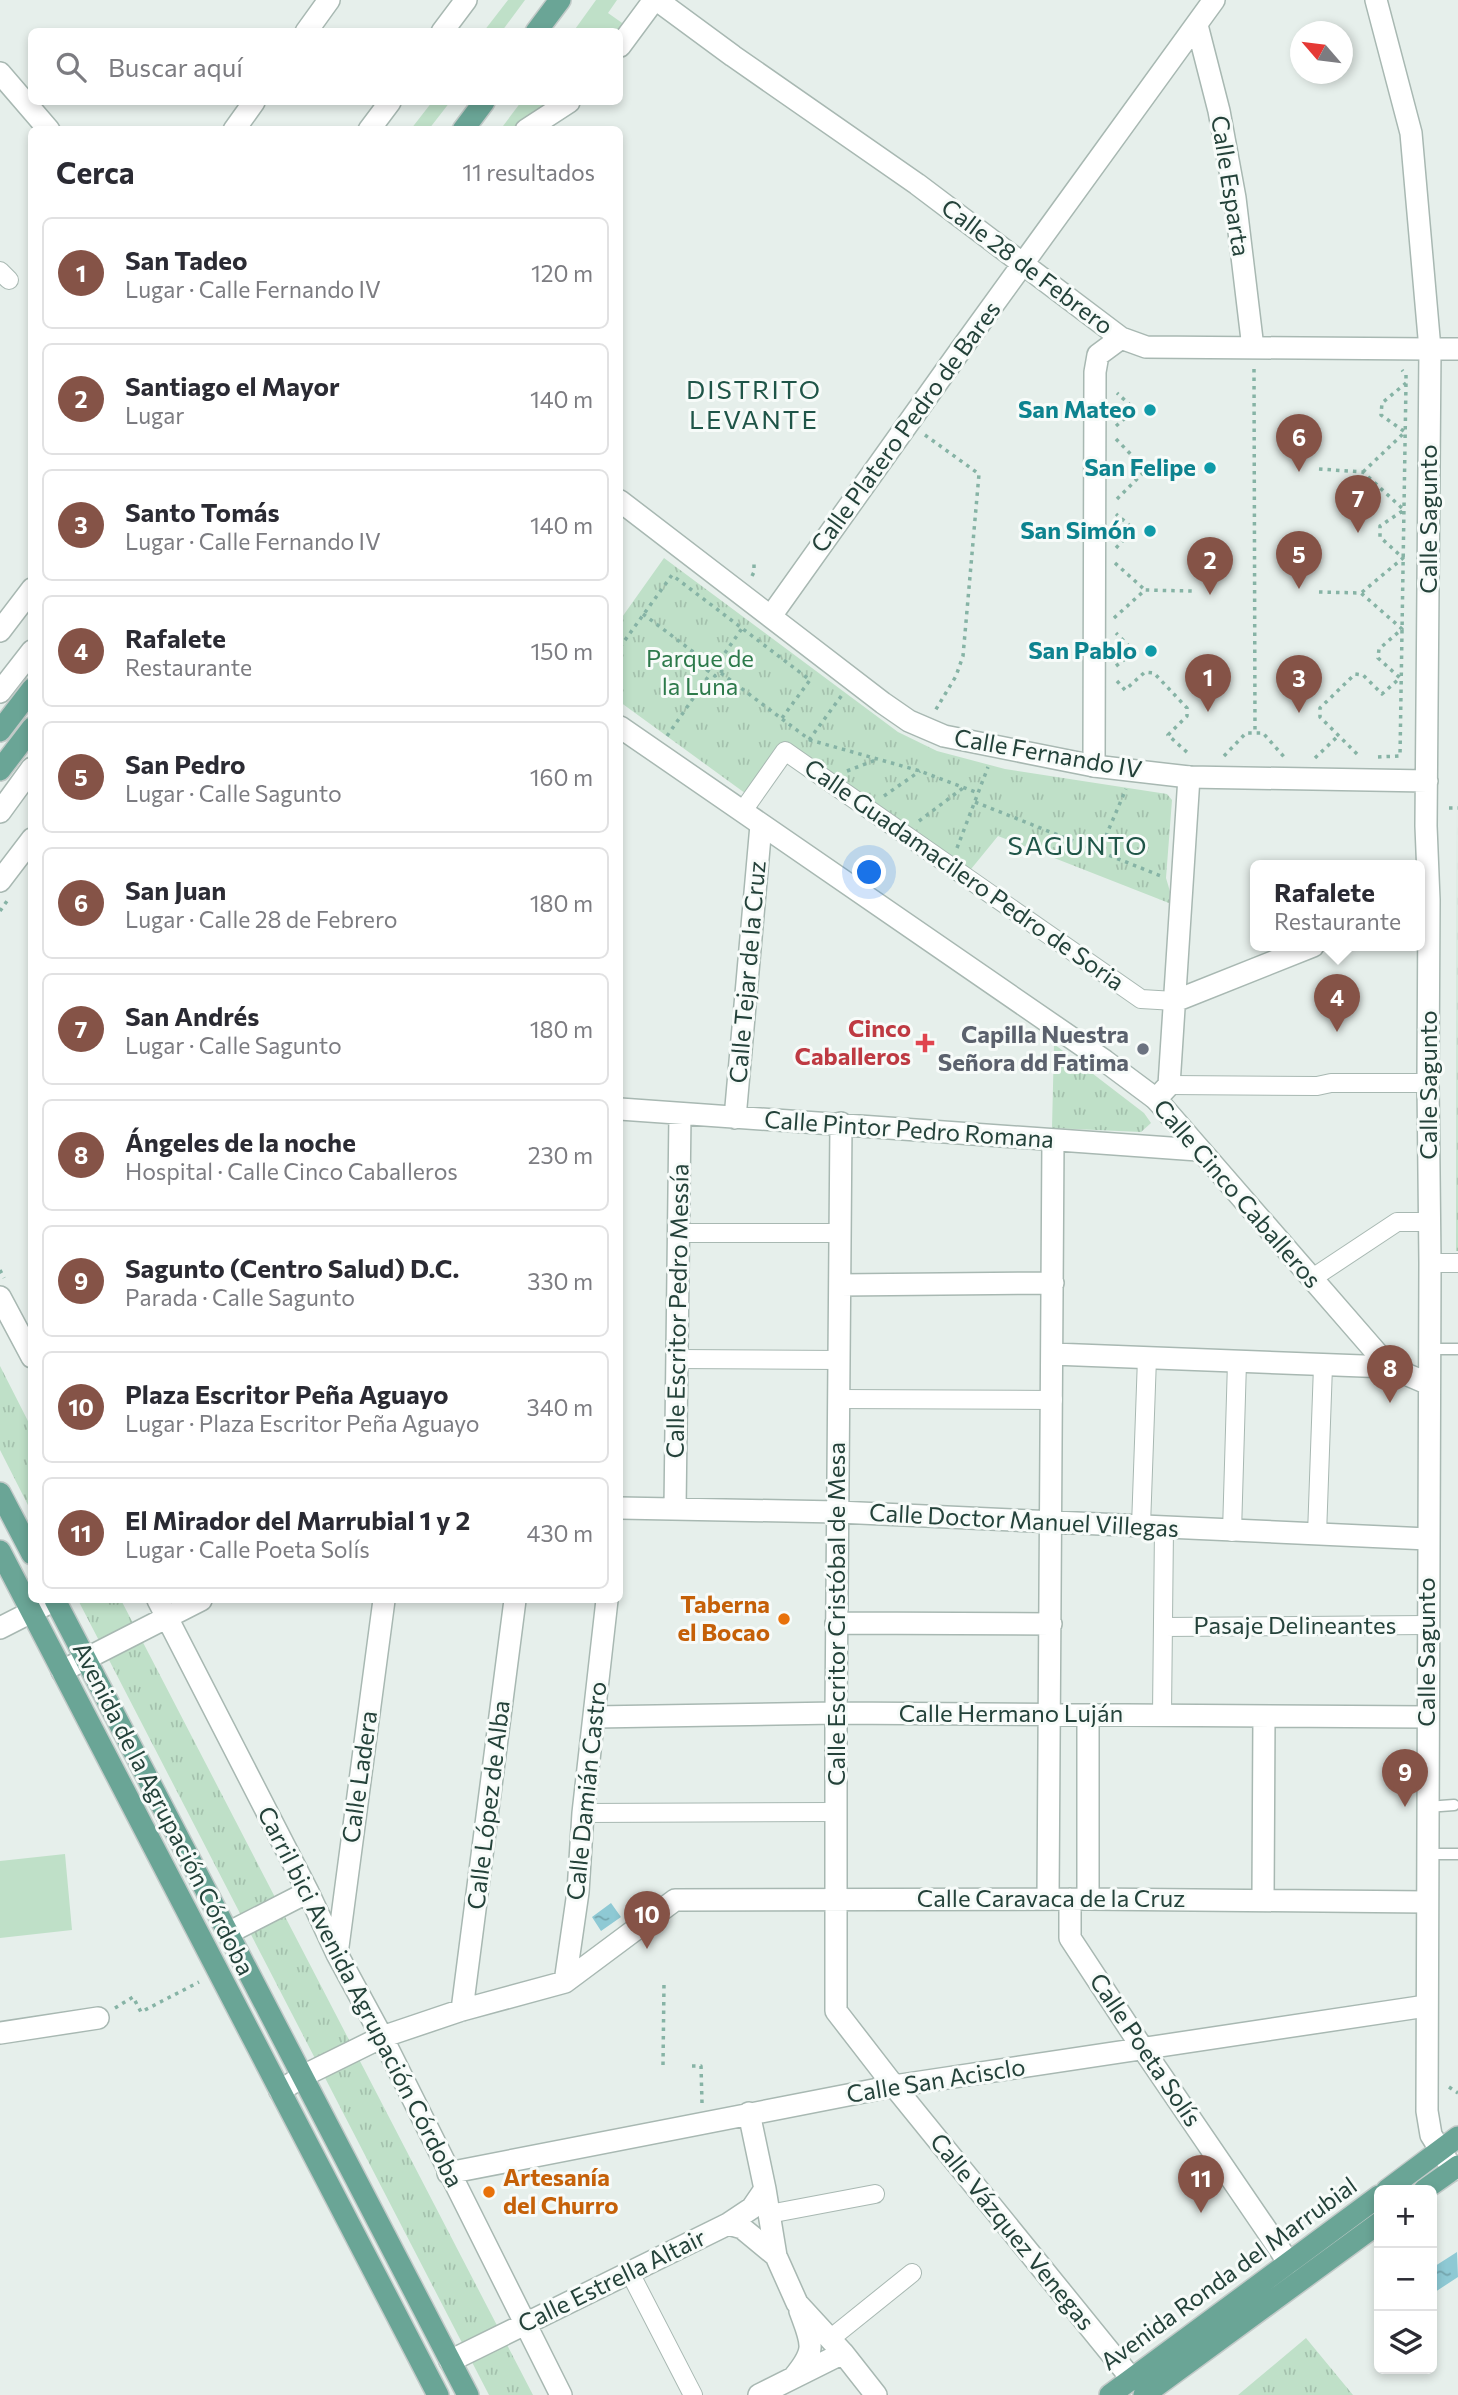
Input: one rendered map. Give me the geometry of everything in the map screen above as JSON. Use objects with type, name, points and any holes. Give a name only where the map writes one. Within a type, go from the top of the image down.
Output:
[{"type":"main road","points":[[539,28],[559,0]]},
{"type":"main road","points":[[466,126],[482,105]]},
{"type":"main road","points":[[0,731],[28,694]]},
{"type":"main road","points":[[0,771],[28,733]]},
{"type":"main road","points":[[0,1493],[28,1546]]},
{"type":"main road","name":"Avenida de la Agrupación Córdoba","points":[[0,1551],[438,2395]]},
{"type":"main road","name":"Avenida de la Agrupación Córdoba","points":[[57,1603],[468,2395]]},
{"type":"main road","name":"Avenida Ronda del Marrubial","points":[[1394,2185],[1458,2137]]},
{"type":"main road","points":[[1431,2185],[1455,2168]]},
{"type":"main road","name":"Avenida Ronda del Marrubial","points":[[1137,2387],[1289,2263],[1374,2200]]},
{"type":"main road","name":"Avenida Ronda del Marrubial","points":[[1110,2395],[1137,2387],[1374,2226]]},
{"type":"street","points":[[309,28],[329,0]]},
{"type":"street","points":[[445,28],[466,0]]},
{"type":"street","points":[[623,42],[655,0]]},
{"type":"street","name":"Calle 28 de Febrero","points":[[655,0],[917,184],[1121,338],[1146,347],[1253,363],[1458,349]]},
{"type":"street","name":"Calle Platero Pedro de Bares","points":[[765,611],[908,423],[1214,0]]},
{"type":"street","name":"Calle Sagunto","points":[[1376,0],[1411,133],[1430,349],[1425,862]]},
{"type":"street","name":"Calle Esparta","points":[[1197,24],[1219,111],[1235,198],[1253,363]]},
{"type":"street","points":[[3,82],[45,126]]},
{"type":"street","points":[[236,126],[252,105]]},
{"type":"street","points":[[372,126],[388,105]]},
{"type":"street","points":[[532,126],[564,105]]},
{"type":"street","points":[[560,126],[576,105]]},
{"type":"street","points":[[1094,766],[1094,372],[1098,355],[1121,338]]},
{"type":"street","name":"Calle Fernando IV","points":[[623,502],[909,722],[944,736],[1094,766],[1128,770],[1185,767],[1427,781]]},
{"type":"street","points":[[0,631],[28,594]]},
{"type":"street","points":[[0,692],[28,656]]},
{"type":"street","name":"Calle Cinco Caballeros","points":[[623,729],[1105,1061],[1163,1092],[1198,1150],[1389,1367],[1429,1384]]},
{"type":"street","name":"Calle Guadamacilero Pedro de Soria","points":[[742,812],[785,751],[1142,999],[1175,1001]]},
{"type":"street","points":[[1185,767],[1183,878],[1175,1001],[1163,1092],[1317,1086],[1331,1083],[1428,1083]]},
{"type":"street","points":[[4,806],[28,773]]},
{"type":"street","points":[[4,806],[28,784]]},
{"type":"street","name":"Calle Tejar de la Cruz","points":[[735,1118],[761,825]]},
{"type":"street","points":[[0,880],[28,844]]},
{"type":"street","name":"Calle Sagunto","points":[[1425,947],[1430,1263],[1427,2111],[1431,2135],[1439,2151],[1455,2168]]},
{"type":"street","points":[[1175,1001],[1300,951]]},
{"type":"street","name":"Calle Pintor Pedro Romana","points":[[623,1109],[1198,1150]]},
{"type":"street","name":"Calle Escritor Pedro Messía","points":[[675,1508],[680,1114]]},
{"type":"street","name":"Calle Escritor Cristóbal de Mesa","points":[[841,1123],[836,1623],[836,2011],[894,2086]]},
{"type":"street","points":[[1048,1899],[1054,1140]]},
{"type":"street","points":[[1311,1279],[1397,1222],[1429,1222]]},
{"type":"street","points":[[679,1233],[841,1233]]},
{"type":"street","points":[[1430,1263],[1458,1263]]},
{"type":"street","points":[[840,1285],[1053,1283]]},
{"type":"street","points":[[0,1297],[28,1350]]},
{"type":"street","points":[[1053,1354],[1389,1367]]},
{"type":"street","points":[[1141,1526],[1147,1358]]},
{"type":"street","points":[[677,1359],[839,1360]]},
{"type":"street","points":[[1232,1532],[1237,1362]]},
{"type":"street","points":[[1317,1535],[1323,1366]]},
{"type":"street","points":[[838,1399],[1053,1400]]},
{"type":"street","name":"Calle Doctor Manuel Villegas","points":[[623,1508],[838,1512],[1428,1539]]},
{"type":"street","points":[[1162,1714],[1164,1528]]},
{"type":"street","points":[[0,1628],[49,1603]]},
{"type":"street","points":[[62,1671],[86,1659],[163,1608],[187,1603]]},
{"type":"street","name":"Calle Ladera","points":[[337,1954],[384,1603]]},
{"type":"street","name":"Calle López de Alba","points":[[462,2010],[515,1603]]},
{"type":"street","name":"Calle Damián Castro","points":[[565,1982],[578,1892],[583,1813],[607,1603]]},
{"type":"street","name":"Carril bici Avenida Agrupación Córdoba","points":[[163,1608],[561,2395]]},
{"type":"street","points":[[836,1623],[1051,1624]]},
{"type":"street","name":"Pasaje Delineantes","points":[[1163,1627],[1427,1625]]},
{"type":"street","name":"Calle Hermano Luján","points":[[594,1717],[836,1713],[1427,1717]]},
{"type":"street","name":"Calle Poeta Solís","points":[[1088,1715],[1079,1899],[1070,1938],[1289,2263]]},
{"type":"street","points":[[1262,1899],[1264,1716]]},
{"type":"street","points":[[583,1813],[835,1812]]},
{"type":"street","name":"Avenida de la Agrupación Córdoba","points":[[228,1933],[308,1892]]},
{"type":"street","name":"Calle Caravaca de la Cruz","points":[[565,1982],[675,1900],[1262,1899],[1427,1902]]},
{"type":"street","points":[[280,2091],[303,2076],[382,2037],[462,2010],[565,1982]]},
{"type":"street","name":"Calle San Acisclo","points":[[449,2173],[894,2086],[1426,2006]]},
{"type":"street","points":[[0,2033],[98,2018]]},
{"type":"street","name":"Calle Vázquez Venegas","points":[[894,2086],[1137,2387]]},
{"type":"street","points":[[749,2113],[776,2256],[810,2337],[808,2360],[793,2379]]},
{"type":"street","name":"Calle Estrella Altair","points":[[450,2361],[728,2224],[752,2208],[765,2189]]},
{"type":"street","points":[[769,2214],[875,2194]]},
{"type":"street","points":[[728,2224],[742,2228],[776,2256]]},
{"type":"street","points":[[629,2271],[693,2395]]},
{"type":"street","points":[[759,2395],[793,2379],[836,2346],[912,2273]]},
{"type":"street","points":[[797,2303],[876,2395]]},
{"type":"lane","points":[[1429,1349],[1458,1349]]},
{"type":"lane","points":[[1427,1807],[1454,1805]]},
{"type":"lane","points":[[1427,1854],[1458,1854]]},
{"type":"path","points":[[1253,363],[1255,733]]},
{"type":"path","points":[[1373,757],[1400,756],[1406,375],[1399,367]]},
{"type":"path","points":[[1405,432],[1381,415],[1382,403],[1406,383]]},
{"type":"path","points":[[1110,387],[1129,404],[1129,415],[1110,431],[1146,470]]},
{"type":"path","points":[[908,423],[979,474],[964,656],[956,676],[925,728]]},
{"type":"path","points":[[1363,472],[1405,432]]},
{"type":"path","points":[[1319,469],[1363,472],[1404,510]]},
{"type":"path","points":[[1115,549],[1128,535],[1129,525],[1108,506],[1146,470],[1193,471]]},
{"type":"path","points":[[1403,558],[1380,537],[1380,526],[1404,510]]},
{"type":"path","points":[[1108,556],[1145,590],[1192,591]]},
{"type":"path","points":[[1361,593],[1403,558]]},
{"type":"path","points":[[623,643],[672,575],[810,680],[781,718]]},
{"type":"path","points":[[1107,625],[1145,590]]},
{"type":"path","points":[[1320,592],[1361,593],[1402,629]]},
{"type":"path","points":[[720,660],[742,628],[765,611]]},
{"type":"path","points":[[643,614],[708,663]]},
{"type":"path","points":[[1400,678],[1378,658],[1379,649],[1402,629]]},
{"type":"path","points":[[1108,671],[1129,656],[1129,646],[1114,632]]},
{"type":"path","points":[[708,663],[715,659],[720,660]]},
{"type":"path","points":[[708,663],[707,670],[715,676],[721,673],[723,665],[720,660]]},
{"type":"path","points":[[1117,681],[1125,690],[1145,672],[1154,673],[1187,708],[1187,716],[1168,735],[1193,758],[1185,767]]},
{"type":"path","points":[[721,673],[810,740],[920,771],[978,793]]},
{"type":"path","points":[[655,752],[710,674]]},
{"type":"path","points":[[1349,757],[1360,757],[1320,717],[1320,708],[1355,674],[1363,675],[1382,694],[1400,678]]},
{"type":"path","points":[[796,759],[853,680]]},
{"type":"path","points":[[1235,758],[1223,758],[1247,733],[1263,733],[1285,758]]},
{"type":"path","points":[[1315,758],[1338,736]]},
{"type":"path","points":[[950,866],[993,747]]},
{"type":"path","points":[[1305,758],[1326,757]]},
{"type":"path","points":[[1273,758],[1295,758]]},
{"type":"path","points":[[827,780],[878,759]]},
{"type":"path","points":[[1100,852],[1126,788],[1128,770]]},
{"type":"path","points":[[867,808],[920,771]]},
{"type":"path","points":[[904,834],[964,787]]},
{"type":"path","points":[[975,802],[1166,878],[1183,878]]},
{"type":"path","points":[[1449,808],[1458,808]]},
{"type":"path","points":[[663,2065],[664,1983]]},
{"type":"path","points":[[124,2001],[133,1997],[141,2012],[194,1984]]},
{"type":"path","points":[[692,2066],[701,2066],[702,2123]]},
{"type":"green space","points":[[508,0],[525,0],[504,28],[486,28]]},
{"type":"green space","points":[[596,0],[617,0],[608,13],[625,25],[622,28],[576,28]]},
{"type":"green space","points":[[430,105],[448,105],[431,126],[413,126]]},
{"type":"green space","points":[[519,105],[547,105],[515,126],[503,126]]},
{"type":"green space","name":"Parque de la Luna","points":[[664,558],[898,732],[937,751],[1005,769],[1167,794],[1172,800],[1166,878],[1174,905],[998,836],[967,874],[784,747],[749,796],[623,704],[623,616]]},
{"type":"green space","points":[[1457,795],[1458,1251],[1456,1251]]},
{"type":"green space","points":[[1054,1044],[1144,1113],[1151,1123],[1141,1132],[1052,1128]]},
{"type":"green space","points":[[0,1366],[28,1421],[28,1505],[0,1450]]},
{"type":"green space","points":[[80,1603],[123,1603],[533,2395],[489,2395]]},
{"type":"green space","points":[[65,1854],[72,1930],[0,1938],[0,1861]]},
{"type":"green space","points":[[1306,2338],[1353,2395],[1238,2395]]},
{"type":"water","points":[[611,1903],[621,1917],[601,1931],[592,1917]]},
{"type":"water","points":[[1457,2252],[1458,2277],[1437,2291],[1437,2265]]},
{"type":"place","name":"San Mateo","points":[[1150,410]]},
{"type":"place","name":"San Felipe","points":[[1210,468]]},
{"type":"place","name":"San Juan","points":[[1299,472]]},
{"type":"place","name":"San Simón","points":[[1150,531]]},
{"type":"place","name":"San Andrés","points":[[1358,533]]},
{"type":"place","name":"San Pedro","points":[[1299,589]]},
{"type":"place","name":"Santiago el Mayor","points":[[1210,595]]},
{"type":"place","name":"San Pablo","points":[[1151,651]]},
{"type":"place","name":"San Tadeo","points":[[1208,712]]},
{"type":"place","name":"Santo Tomás","points":[[1299,713]]},
{"type":"place","name":"Rafalete","points":[[1337,1032]]},
{"type":"place","name":"Cinco Caballeros","points":[[925,1043]]},
{"type":"place","name":"Capilla Nuestra Señora dd Fatima","points":[[1143,1049]]},
{"type":"place","name":"Ángeles de la noche","points":[[1390,1403]]},
{"type":"place","name":"Taberna el Bocao","points":[[784,1619]]},
{"type":"place","name":"Sagunto (Centro Salud) D.C.","points":[[1405,1807]]},
{"type":"place","name":"Plaza Escritor Peña Aguayo","points":[[647,1949]]},
{"type":"place","name":"Artesanía del Churro","points":[[489,2192]]},
{"type":"place","name":"El Mirador del Marrubial 1 y 2","points":[[1201,2213]]},
{"type":"district","name":"DISTRITO LEVANTE","points":[[754,405]]},
{"type":"district","name":"SAGUNTO","points":[[1078,846]]}]
